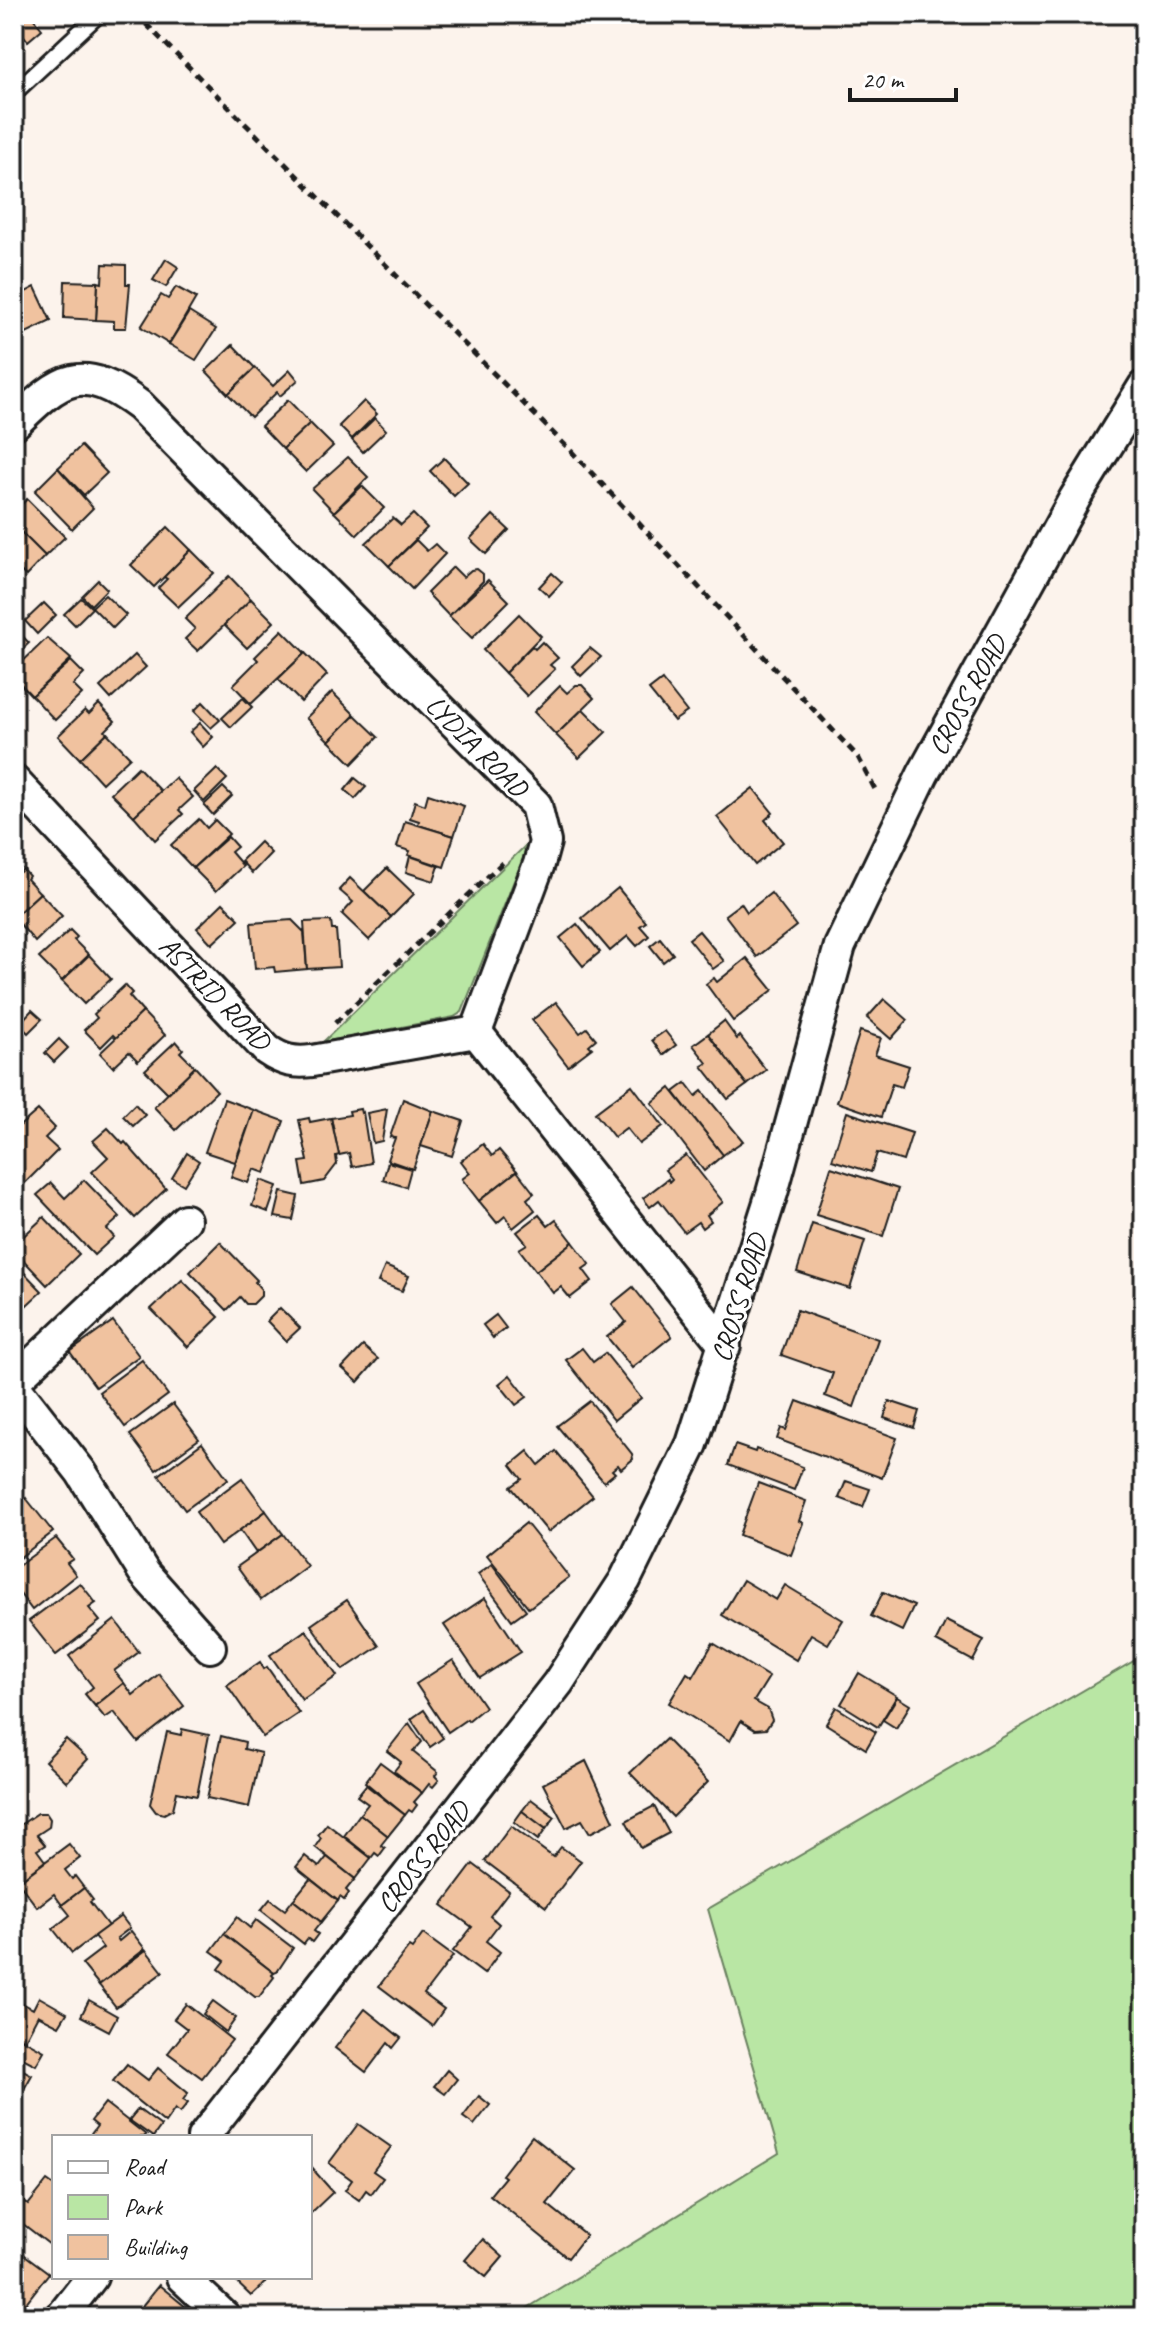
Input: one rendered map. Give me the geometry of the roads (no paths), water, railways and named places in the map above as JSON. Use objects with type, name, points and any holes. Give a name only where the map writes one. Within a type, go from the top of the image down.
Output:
[{"type":"street","name":"LYDIA ROAD","points":[[14,424],[60,383],[87,379],[116,388],[140,406],[536,805],[545,842],[476,1032]]},
{"type":"street","name":"CROSS ROAD","points":[[205,2135],[558,1683],[625,1580],[692,1444],[772,1193],[840,946],[923,774],[1075,498],[1144,386]]},
{"type":"street","name":"ASTRID ROAD","points":[[14,781],[267,1050],[280,1059],[294,1063],[476,1032]]},
{"type":"street","points":[[476,1032],[725,1346]]},
{"type":"street","points":[[185,1220],[14,1383],[81,1472],[145,1574],[210,1647]]},
{"type":"street","points":[[61,2317],[90,2279]]},
{"type":"street","points":[[184,2279],[225,2317]]},
{"type":"lane","points":[[14,93],[99,14]]}]
